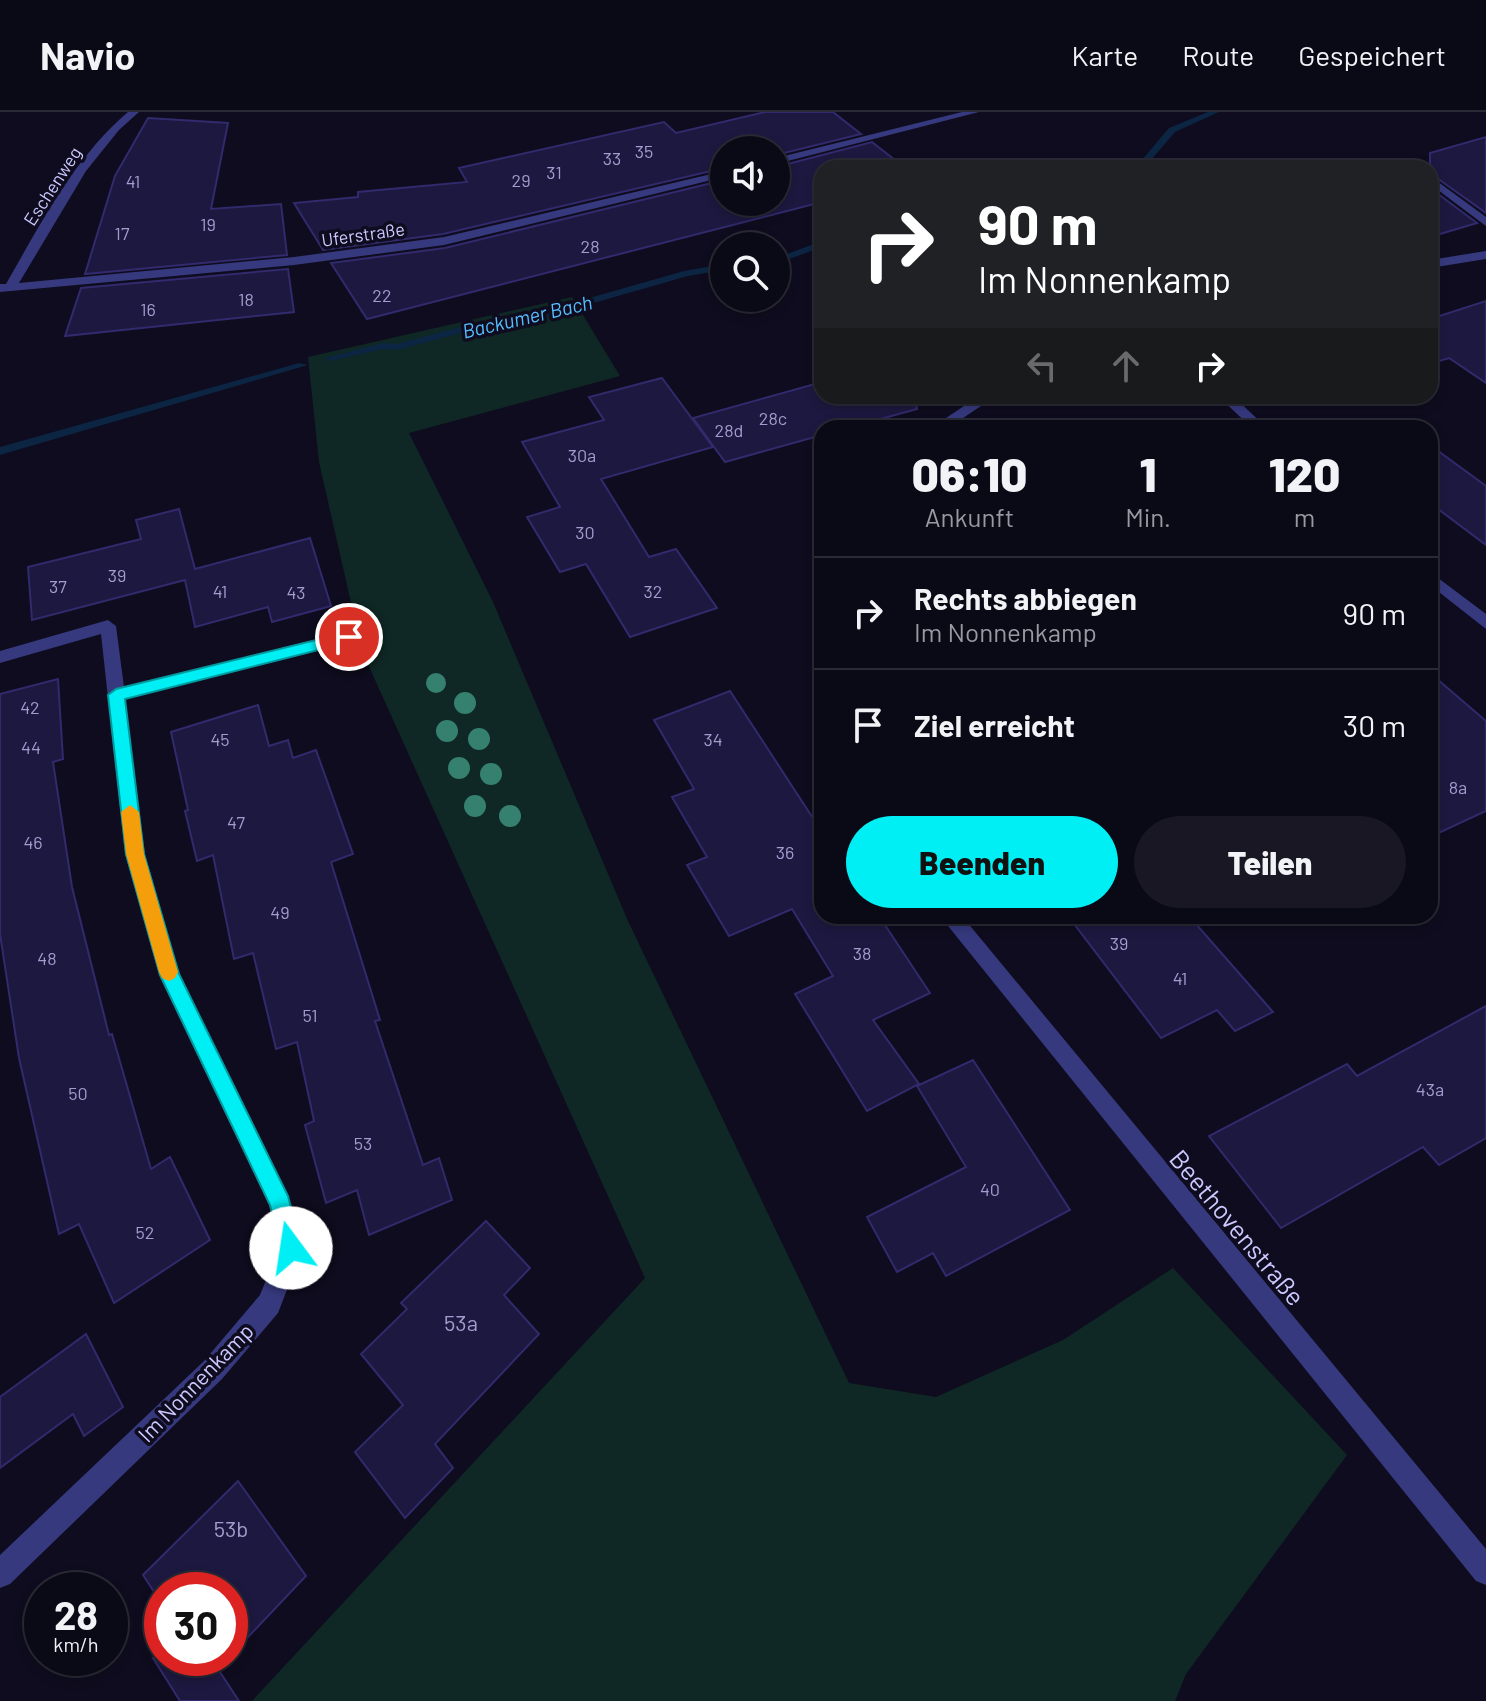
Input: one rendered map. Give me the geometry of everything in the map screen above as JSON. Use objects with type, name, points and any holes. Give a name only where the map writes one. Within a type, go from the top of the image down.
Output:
[{"type":"street","name":"Eschenweg","points":[[5,288],[112,127],[134,112]]},
{"type":"street","points":[[790,158],[974,112]]},
{"type":"street","name":"Uferstraße","points":[[5,288],[294,261],[444,241],[710,177]]},
{"type":"street","points":[[1438,185],[1486,223]]},
{"type":"street","points":[[1438,263],[1486,255]]},
{"type":"street","points":[[951,420],[976,404]]},
{"type":"street","points":[[1234,404],[1251,420]]},
{"type":"street","points":[[1438,584],[1486,623]]},
{"type":"street","name":"Im Nonnenkamp","points":[[0,657],[108,626],[135,854],[169,975],[280,1203],[291,1248],[269,1304],[213,1370],[0,1574]]},
{"type":"street","points":[[116,695],[349,637]]},
{"type":"street","name":"Beethovenstraße","points":[[957,924],[1486,1571]]},
{"type":"green space","points":[[572,297],[620,376],[409,433],[493,602],[628,921],[849,1383],[936,1397],[1063,1340],[1173,1268],[1347,1455],[1186,1674],[1175,1701],[252,1701],[645,1278],[362,651],[319,462],[308,357]]},
{"type":"building","points":[[765,112],[833,112],[861,134],[790,152],[790,136],[710,136],[710,171],[443,234],[323,250],[294,203],[358,197],[358,192],[467,182],[459,168],[664,122],[676,133]]},
{"type":"building","points":[[148,118],[228,123],[211,209],[281,204],[287,255],[85,274],[115,176]]},
{"type":"building","points":[[1486,137],[1486,213],[1438,179],[1438,160],[1430,160],[1430,153]]},
{"type":"building","points":[[872,142],[895,160],[814,160],[814,204],[790,210],[790,163]]},
{"type":"building","points":[[710,183],[710,216],[768,216],[367,319],[331,263],[445,248]]},
{"type":"building","points":[[1438,194],[1477,223],[1438,235]]},
{"type":"building","points":[[288,269],[294,312],[65,336],[81,288]]},
{"type":"building","points":[[1486,301],[1486,383],[1449,358],[1438,361],[1438,316]]},
{"type":"building","points":[[662,378],[713,447],[601,479],[649,557],[676,549],[717,608],[630,637],[586,564],[560,572],[527,517],[560,507],[522,442],[604,420],[589,397]]},
{"type":"building","points":[[814,384],[814,404],[916,404],[917,409],[877,420],[814,420],[814,437],[725,462],[693,418]]},
{"type":"building","points":[[1438,451],[1486,486],[1486,545],[1438,509]]},
{"type":"building","points":[[179,509],[195,569],[310,538],[331,606],[272,622],[268,607],[195,627],[185,580],[32,620],[28,567],[141,539],[136,520]]},
{"type":"building","points":[[58,679],[63,759],[53,762],[72,887],[109,1035],[112,1034],[151,1169],[170,1157],[210,1240],[114,1303],[79,1224],[59,1234],[19,1058],[0,934],[0,694]]},
{"type":"building","points":[[1438,680],[1486,721],[1486,811],[1438,833]]},
{"type":"building","points":[[730,691],[814,820],[814,924],[884,924],[930,993],[873,1020],[919,1084],[867,1111],[795,994],[833,976],[792,909],[729,936],[687,865],[707,857],[672,797],[694,789],[654,720]]},
{"type":"building","points":[[258,705],[269,746],[288,740],[293,758],[316,750],[353,854],[331,862],[380,1020],[375,1021],[423,1165],[439,1158],[452,1200],[369,1235],[357,1190],[326,1203],[305,1125],[314,1121],[297,1042],[276,1049],[253,953],[234,959],[213,855],[197,861],[185,811],[188,810],[171,732]]},
{"type":"building","points":[[1074,924],[1196,924],[1273,1012],[1235,1031],[1217,1010],[1161,1038]]},
{"type":"building","points":[[1486,1006],[1486,1138],[1439,1165],[1423,1147],[1281,1228],[1209,1136],[1347,1064],[1357,1076]]},
{"type":"building","points":[[973,1060],[1070,1210],[946,1276],[933,1253],[897,1272],[867,1217],[966,1167],[917,1086]]},
{"type":"building","points":[[486,1221],[530,1268],[504,1295],[539,1334],[435,1444],[453,1468],[405,1518],[355,1452],[403,1405],[361,1354],[407,1309],[401,1303]]},
{"type":"building","points":[[86,1334],[123,1407],[84,1436],[73,1414],[0,1468],[0,1397]]},
{"type":"building","points":[[238,1481],[306,1576],[248,1637],[248,1572],[146,1572]]},
{"type":"building","points":[[164,1676],[223,1676],[239,1701],[180,1701]]},
{"type":"waterway","name":"Backumer Bach","points":[[1146,160],[1172,130],[1215,112]]},
{"type":"waterway","name":"Backumer Bach","points":[[790,256],[814,247]]},
{"type":"waterway","name":"Backumer Bach","points":[[330,358],[383,346],[397,347],[475,326],[548,313],[710,269]]},
{"type":"waterway","name":"Backumer Bach","points":[[0,451],[303,365]]},
{"type":"slow traffic","points":[[130,812],[135,854],[169,972]]},
{"type":"route","points":[[291,1248],[280,1203],[169,975],[135,854],[116,695],[349,637]]}]
